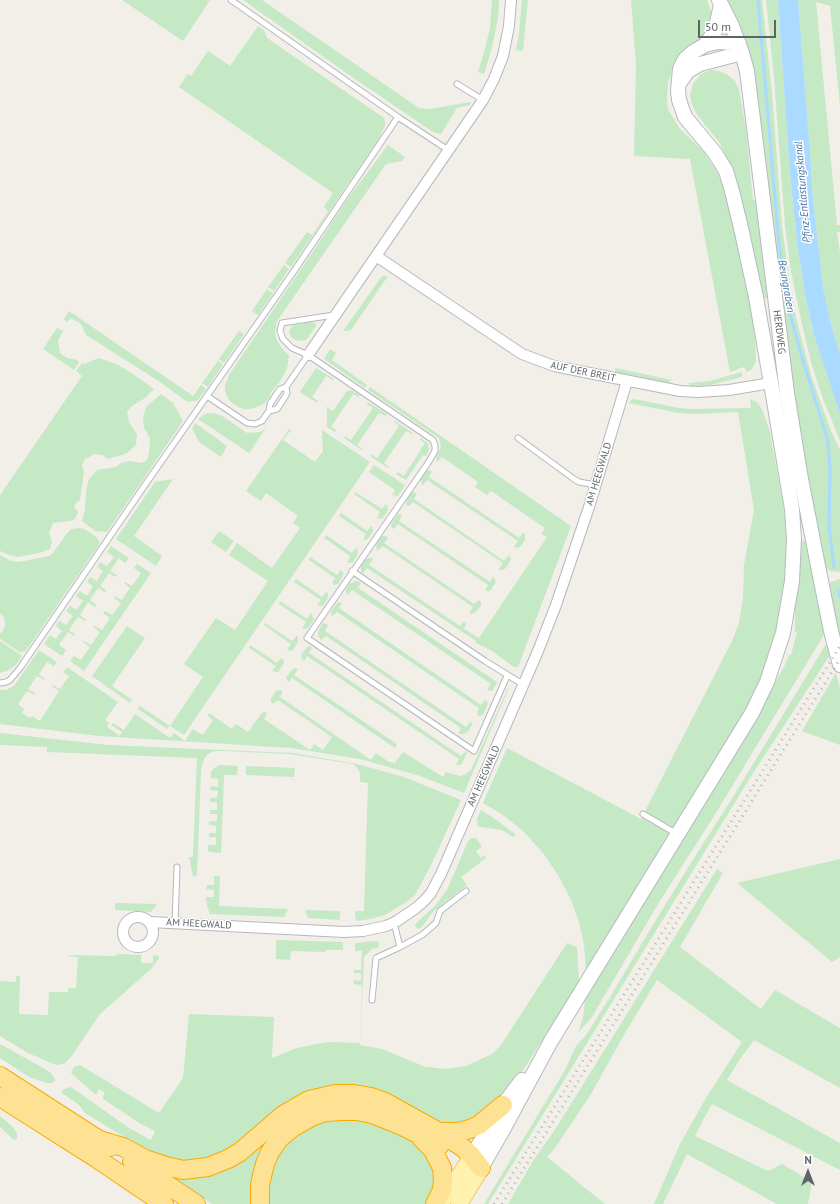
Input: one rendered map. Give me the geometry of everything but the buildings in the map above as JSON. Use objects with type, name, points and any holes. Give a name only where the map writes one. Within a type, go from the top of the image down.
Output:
[{"type":"highway","points":[[0,1076],[30,1094],[196,1204]]},
{"type":"highway","points":[[100,1140],[123,1147],[145,1159],[166,1166],[183,1170],[208,1167],[228,1159],[240,1152],[283,1115],[309,1100],[335,1094],[354,1094],[385,1102],[440,1132],[462,1147],[474,1161]]},
{"type":"highway","points":[[0,1097],[164,1204]]},
{"type":"highway","points":[[440,1132],[458,1132],[470,1129],[479,1125],[503,1105]]},
{"type":"highway","points":[[260,1204],[260,1185],[265,1164],[270,1152],[280,1138],[292,1128],[313,1116],[326,1112],[357,1112],[372,1114],[474,1161]]},
{"type":"highway","points":[[418,1135],[433,1150],[442,1168],[442,1190],[435,1204]]},
{"type":"main road","points":[[705,45],[715,30],[720,2]]},
{"type":"main road","name":"HERDWEG","points":[[720,2],[741,48],[747,71],[787,393],[801,479],[831,631],[840,665]]},
{"type":"main road","points":[[440,1204],[474,1161],[504,1128],[551,1041],[732,748],[767,682],[776,658],[786,621],[792,581],[794,539],[792,509],[772,383],[756,297],[732,191],[726,171],[720,160],[685,117],[678,100],[680,69],[685,59],[693,52],[705,45],[717,42],[741,48]]},
{"type":"main road","points":[[679,82],[688,71],[700,64],[741,48]]},
{"type":"main road","points":[[459,1204],[474,1161],[503,1105],[551,1041]]},
{"type":"street","points":[[308,355],[483,100],[503,56],[509,26],[511,0]]},
{"type":"street","name":"AUF DER BREIT","points":[[376,256],[522,354],[537,361],[554,366],[680,391],[715,391],[772,383]]},
{"type":"street","name":"AM HEEGWALD","points":[[150,922],[344,932],[376,929],[394,923],[416,908],[431,894],[524,685],[556,605],[596,485],[627,381]]},
{"type":"lane","points":[[231,0],[398,117],[448,150]]},
{"type":"lane","points":[[241,14],[244,9]]},
{"type":"lane","points":[[457,84],[483,100]]},
{"type":"lane","points":[[0,683],[10,680],[20,668],[294,271],[398,117]]},
{"type":"lane","points":[[335,314],[282,323],[280,331],[283,339],[292,348],[308,355],[433,440],[435,451],[307,638],[474,751],[508,676]]},
{"type":"lane","points":[[270,411],[270,404],[280,389],[286,387],[308,355]]},
{"type":"lane","points":[[207,396],[247,423],[255,424],[262,421],[270,411],[277,409],[287,394],[286,387]]},
{"type":"lane","points":[[518,438],[574,479],[579,482],[596,485]]},
{"type":"lane","points":[[352,571],[508,676],[524,685]]},
{"type":"lane","points":[[643,814],[678,834]]},
{"type":"lane","points":[[175,923],[177,867]]},
{"type":"lane","points":[[372,1000],[376,958],[422,935],[436,923],[440,911],[466,891]]},
{"type":"lane","points":[[394,923],[400,947]]},
{"type":"green space","points":[[122,0],[210,0],[183,41]]},
{"type":"green space","points":[[243,0],[262,0],[419,108],[429,109],[471,102],[470,105],[457,108],[441,134],[433,132]]},
{"type":"green space","points":[[492,0],[499,0],[498,18],[492,47],[484,74],[478,72],[490,28]]},
{"type":"green space","points":[[522,0],[528,0],[523,51],[516,50]]},
{"type":"green space","points":[[631,0],[707,0],[710,8],[712,29],[675,65],[668,82],[667,100],[668,109],[680,129],[704,152],[719,176],[728,199],[753,316],[756,361],[752,369],[747,372],[744,367],[730,372],[690,159],[634,156],[636,64]]},
{"type":"green space","points":[[726,0],[762,0],[772,93],[782,226],[791,292],[796,318],[811,375],[831,431],[840,450],[840,572],[831,571],[823,566],[794,402],[757,93],[746,41]]},
{"type":"green space","points":[[766,0],[778,0],[790,175],[798,249],[805,294],[814,335],[840,414],[840,441],[823,399],[811,362],[791,271],[785,226],[774,77]]},
{"type":"green space","points":[[798,0],[840,0],[840,105],[830,6],[816,2],[837,225],[840,225],[840,232],[837,232],[840,253],[840,355],[830,320],[823,287],[818,247],[813,201]]},
{"type":"green space","points":[[258,26],[264,30],[267,38],[384,118],[385,122],[385,126],[378,140],[291,267],[285,263],[307,232],[312,235],[328,211],[324,207],[333,193],[179,87],[188,74],[191,76],[208,51],[230,66]]},
{"type":"green space","points":[[710,70],[720,71],[728,75],[735,81],[739,90],[746,129],[753,200],[758,201],[767,298],[761,298],[735,177],[730,163],[719,142],[698,116],[692,105],[690,95],[693,84],[700,75]]},
{"type":"green space","points":[[388,145],[405,157],[402,161],[386,164],[277,321],[275,333],[276,338],[280,346],[289,356],[287,369],[266,402],[251,409],[238,407],[229,400],[225,391],[225,385],[229,375],[346,201]]},
{"type":"green space","points":[[284,265],[289,269],[274,291],[268,287]]},
{"type":"green space","points":[[382,276],[388,276],[351,330],[343,331]]},
{"type":"green space","points":[[267,289],[273,293],[258,315],[252,311]]},
{"type":"green space","points":[[69,311],[193,396],[201,385],[206,389],[198,400],[190,402],[186,401],[160,382],[86,335],[81,324],[71,318],[67,322],[64,319]]},
{"type":"green space","points":[[312,322],[316,324],[316,326],[306,340],[298,341],[291,337],[289,332],[291,327],[294,325]]},
{"type":"green space","points":[[57,328],[63,331],[58,341],[60,353],[67,358],[77,360],[79,362],[74,370],[43,349]]},
{"type":"green space","points":[[239,331],[244,334],[224,363],[219,359]]},
{"type":"green space","points":[[330,349],[336,353],[332,360],[367,385],[365,388],[324,359]]},
{"type":"green space","points":[[99,358],[118,365],[154,389],[145,398],[132,406],[127,412],[129,422],[137,435],[136,445],[126,454],[107,459],[103,455],[95,454],[85,459],[82,465],[84,472],[80,500],[74,506],[78,512],[77,515],[75,519],[71,521],[53,523],[49,533],[52,541],[50,549],[19,557],[0,551],[0,495],[82,376],[76,371],[82,363],[84,364]]},
{"type":"green space","points":[[218,361],[223,364],[208,387],[202,383]]},
{"type":"green space","points":[[316,368],[334,379],[333,380],[326,376],[312,397],[318,401],[317,403],[300,392]]},
{"type":"green space","points":[[615,368],[672,380],[668,383],[615,372]]},
{"type":"green space","points":[[741,372],[743,376],[710,385],[691,386],[688,383],[710,381]]},
{"type":"green space","points":[[370,387],[571,526],[518,667],[514,667],[492,651],[476,643],[476,641],[367,568],[363,573],[361,572],[361,566],[366,559],[372,558],[373,559],[369,565],[460,626],[464,621],[466,624],[464,629],[479,638],[547,537],[541,534],[545,528],[491,491],[487,495],[475,487],[478,482],[442,457],[437,462],[436,457],[441,447],[439,438],[368,390]]},
{"type":"green space","points":[[351,390],[359,395],[359,397],[353,394],[331,427],[336,430],[335,432],[327,427],[327,409],[325,408],[326,407],[333,411],[347,391]]},
{"type":"green space","points":[[161,394],[173,403],[183,421],[107,532],[95,531],[82,521],[89,479],[97,470],[116,467],[121,463],[129,461],[142,463],[147,460],[150,438],[144,428],[143,418],[146,407]]},
{"type":"green space","points":[[634,399],[691,409],[751,408],[750,399],[757,402],[762,409],[770,432],[788,531],[783,609],[765,673],[752,700],[586,973],[584,944],[579,922],[571,900],[558,875],[543,853],[523,831],[503,815],[483,803],[507,748],[641,819],[732,641],[739,623],[743,597],[744,565],[754,510],[738,412],[695,414],[679,413],[629,403]]},
{"type":"green space","points":[[368,402],[387,414],[386,416],[379,413],[357,445],[363,449],[362,450],[344,438],[345,436],[351,440],[373,408],[367,404]]},
{"type":"green space","points":[[214,413],[222,416],[247,433],[260,432],[266,428],[249,453],[198,419],[205,414]]},
{"type":"green space","points":[[395,421],[413,433],[412,434],[406,431],[384,463],[389,467],[388,468],[370,456],[371,454],[377,458],[399,426],[394,422]]},
{"type":"green space","points":[[195,423],[227,446],[221,457],[199,442],[192,428]]},
{"type":"green space","points":[[289,429],[291,430],[283,440],[315,462],[323,451],[322,430],[370,462],[184,735],[170,726],[203,677],[184,664],[216,618],[235,630],[268,581],[229,555],[237,543],[272,568],[300,528],[293,523],[298,516],[266,493],[261,501],[246,491]]},
{"type":"green space","points":[[421,438],[428,444],[429,450],[426,456],[423,455],[406,480],[396,474],[398,472],[404,476],[425,443],[420,440]]},
{"type":"green space","points":[[374,465],[405,485],[398,496],[392,495],[395,490],[369,472]]},
{"type":"green space","points":[[427,470],[432,471],[429,477],[519,538],[523,533],[525,534],[525,540],[520,547],[514,547],[518,541],[427,480],[422,485],[421,479]]},
{"type":"green space","points":[[173,479],[134,536],[162,556],[156,566],[116,539],[155,482]]},
{"type":"green space","points":[[355,492],[382,509],[386,504],[388,510],[383,518],[377,518],[380,512],[354,494]]},
{"type":"green space","points":[[412,492],[417,493],[414,499],[504,561],[509,555],[511,559],[506,568],[500,570],[499,569],[503,563],[413,502],[407,506],[406,502]]},
{"type":"green space","points":[[341,513],[367,531],[372,526],[373,531],[368,539],[363,540],[366,534],[339,516]]},
{"type":"green space","points":[[398,514],[402,515],[399,521],[490,582],[493,577],[496,582],[490,591],[485,591],[488,585],[398,524],[394,529],[392,528],[391,524]]},
{"type":"green space","points":[[79,528],[91,533],[100,543],[25,652],[23,651],[21,653],[0,639],[0,634],[5,625],[4,617],[0,613],[0,555],[11,561],[19,562],[49,556],[53,553],[71,529]]},
{"type":"green space","points":[[219,531],[234,541],[226,552],[211,542]]},
{"type":"green space","points":[[326,535],[352,553],[357,548],[358,554],[353,562],[347,562],[350,556],[324,538]]},
{"type":"green space","points":[[382,536],[386,536],[388,538],[384,543],[474,604],[479,600],[481,605],[476,612],[473,614],[469,613],[473,607],[383,546],[377,551],[376,545]]},
{"type":"green space","points":[[799,541],[807,541],[825,633],[714,816],[658,904],[592,1017],[578,1033],[583,1018],[586,993],[755,718],[784,667],[789,655],[791,655],[797,632],[795,632],[795,599]]},
{"type":"green space","points":[[111,546],[129,558],[125,563],[119,558],[110,571],[117,575],[115,577],[109,573],[100,586],[106,590],[105,592],[98,588],[90,600],[96,605],[95,607],[88,602],[80,615],[86,620],[85,621],[78,617],[69,630],[76,635],[74,636],[68,632],[59,645],[66,650],[62,656],[44,644],[50,635],[56,639],[62,631],[56,626],[59,621],[66,625],[73,616],[66,611],[70,606],[76,610],[83,601],[76,596],[80,591],[87,596],[93,586],[87,582],[90,577],[97,581],[103,571],[97,567],[100,562],[107,566],[114,557],[107,552]]},
{"type":"green space","points":[[310,557],[337,575],[341,570],[343,572],[343,576],[338,584],[334,585],[332,583],[335,578],[309,560]]},
{"type":"green space","points":[[137,564],[151,573],[84,671],[70,661],[74,656],[81,660],[90,647],[83,642],[84,641],[91,645],[100,632],[93,627],[95,626],[102,630],[110,618],[103,613],[105,611],[112,615],[121,603],[114,598],[115,596],[122,600],[130,588],[124,583],[125,582],[132,586],[141,573],[134,568]]},
{"type":"green space","points":[[296,579],[322,597],[326,592],[328,593],[328,597],[323,606],[317,605],[321,600],[294,582]]},
{"type":"green space","points":[[840,579],[840,639],[838,642],[828,586],[831,582]]},
{"type":"green space","points":[[356,581],[361,583],[358,588],[497,682],[493,690],[487,690],[491,684],[352,590],[348,595],[346,590],[349,584]]},
{"type":"green space","points":[[280,601],[307,619],[311,613],[314,619],[308,628],[302,628],[306,622],[279,604]]},
{"type":"green space","points":[[338,602],[342,603],[339,608],[481,705],[485,700],[487,701],[488,704],[483,715],[479,716],[477,714],[479,708],[337,612],[332,616],[332,610]]},
{"type":"green space","points":[[265,623],[292,641],[296,636],[298,637],[298,642],[293,650],[289,651],[287,649],[291,644],[264,625]]},
{"type":"green space","points":[[323,623],[328,625],[325,631],[466,727],[470,722],[473,723],[468,732],[458,734],[461,728],[326,636],[321,640],[318,636],[318,632]]},
{"type":"green space","points":[[127,626],[145,638],[112,686],[132,700],[130,703],[92,676]]},
{"type":"green space","points":[[0,641],[22,656],[15,666],[0,673]]},
{"type":"green space","points":[[826,644],[830,655],[750,778],[488,1204],[484,1204],[565,1070],[576,1046],[586,1035],[612,994]]},
{"type":"green space","points":[[250,645],[277,663],[281,658],[283,659],[284,663],[278,672],[272,671],[276,666],[249,648]]},
{"type":"green space","points":[[311,646],[312,648],[309,653],[461,756],[466,751],[467,753],[461,765],[456,765],[459,759],[307,656],[304,661],[302,660],[301,655],[307,647]]},
{"type":"green space","points":[[39,650],[57,662],[54,666],[47,662],[39,674],[45,679],[44,680],[37,676],[28,689],[35,693],[34,695],[27,691],[18,704],[24,709],[22,713],[30,718],[32,716],[40,721],[59,691],[52,686],[53,685],[60,689],[69,676],[63,672],[67,667],[118,702],[105,720],[109,723],[107,727],[120,736],[122,732],[111,725],[113,723],[124,730],[135,714],[170,738],[174,733],[185,741],[193,729],[203,735],[213,720],[208,716],[209,713],[232,729],[236,724],[248,732],[262,713],[266,712],[267,714],[264,719],[310,750],[314,744],[323,750],[332,737],[278,700],[273,704],[271,699],[276,691],[280,690],[283,691],[280,697],[371,760],[376,753],[389,762],[395,763],[403,752],[443,777],[446,772],[460,776],[471,770],[509,688],[464,793],[417,775],[360,759],[291,748],[99,736],[0,724],[0,690],[6,690],[14,686]]},
{"type":"green space","points":[[294,668],[298,669],[294,675],[397,744],[395,748],[292,678],[288,682],[286,677]]},
{"type":"green space","points":[[836,673],[840,688],[840,745],[802,731]]},
{"type":"green space","points":[[140,706],[170,726],[167,729],[138,709]]},
{"type":"green space","points":[[0,733],[108,745],[293,753],[357,764],[404,777],[461,800],[432,863],[415,895],[385,915],[356,921],[355,911],[364,911],[368,783],[360,782],[360,773],[353,764],[290,754],[214,751],[208,754],[204,759],[201,769],[197,875],[193,876],[189,857],[193,857],[197,758],[47,752],[47,747],[0,745]]},
{"type":"green space","points":[[219,765],[238,766],[237,775],[224,775],[221,853],[208,851],[208,845],[216,845],[216,837],[209,837],[209,833],[216,833],[216,826],[209,825],[209,822],[217,821],[217,814],[210,814],[210,810],[217,810],[217,802],[210,802],[210,798],[217,798],[218,791],[210,790],[211,786],[218,787],[218,779],[211,778],[211,774],[212,770]]},
{"type":"green space","points":[[246,766],[295,768],[294,777],[246,775]]},
{"type":"green space","points":[[481,810],[516,835],[513,837],[502,830],[478,826],[477,819]]},
{"type":"green space","points":[[471,838],[476,838],[482,847],[476,851],[481,858],[485,855],[486,858],[461,877],[467,885],[436,909],[422,927],[418,929],[415,926],[416,923],[434,907],[447,890],[468,841]]},
{"type":"green space","points":[[840,859],[840,957],[832,962],[737,883]]},
{"type":"green space","points":[[717,869],[723,873],[680,947],[761,1009],[775,990],[840,1028],[840,1088],[754,1040],[727,1080],[840,1143],[840,1170],[712,1104],[695,1136],[768,1171],[782,1164],[812,1182],[808,1204],[777,1204],[687,1154],[663,1204],[654,1204],[680,1144],[706,1098],[742,1042],[657,980],[591,1094],[555,1148],[547,1157],[605,1204],[508,1204],[533,1161],[556,1128]]},
{"type":"green space","points":[[214,876],[220,876],[219,906],[288,909],[284,917],[210,914],[206,897],[214,897],[214,890],[206,889],[207,885],[214,885]]},
{"type":"green space","points":[[115,903],[157,904],[151,912],[115,910]]},
{"type":"green space","points":[[305,910],[340,911],[340,917],[339,920],[308,918]]},
{"type":"green space","points":[[276,940],[343,942],[343,950],[326,950],[325,952],[291,951],[290,960],[276,959]]},
{"type":"green space","points":[[376,941],[379,943],[379,947],[375,949],[373,948],[364,957],[360,1045],[382,1049],[428,1068],[446,1069],[466,1066],[492,1054],[501,1045],[567,943],[577,947],[579,983],[516,1081],[487,1113],[471,1123],[436,1123],[371,1091],[371,1087],[339,1085],[313,1090],[288,1100],[240,1140],[213,1157],[185,1161],[157,1154],[126,1138],[85,1113],[79,1105],[62,1093],[62,1090],[71,1087],[129,1128],[151,1140],[155,1131],[139,1123],[102,1098],[105,1093],[99,1089],[96,1095],[71,1073],[74,1067],[80,1065],[159,1113],[183,1078],[189,1014],[274,1017],[272,1058],[297,1048],[316,1044],[330,1042],[360,1043],[362,985],[354,984],[354,980],[361,981],[361,973],[354,973],[354,970],[361,970],[362,951],[355,951],[355,943]]},
{"type":"green space","points":[[117,954],[141,955],[141,963],[153,963],[153,955],[159,956],[159,958],[151,969],[100,1014],[71,1057],[65,1063],[58,1065],[51,1063],[28,1053],[0,1036],[0,981],[16,982],[16,976],[20,976],[19,1014],[48,1015],[49,992],[68,992],[68,988],[76,988],[78,957],[68,955],[116,956]]},
{"type":"green space","points":[[0,1044],[45,1069],[52,1074],[55,1080],[52,1083],[47,1083],[29,1077],[0,1058]]},
{"type":"green space","points":[[293,1113],[391,1114],[289,1122],[253,1204],[212,1204],[164,1171],[194,1173]]},
{"type":"green space","points":[[0,1116],[13,1127],[17,1134],[17,1138],[14,1140],[0,1127]]},
{"type":"green space","points":[[352,1117],[384,1126],[415,1143],[436,1166],[431,1204],[267,1204],[267,1188],[275,1159],[293,1135],[323,1118]]},
{"type":"water","name":"Pfinz-Entlastungskanal","points":[[778,0],[798,0],[813,201],[823,287],[830,320],[840,355],[840,414],[814,335],[805,294],[798,249],[790,175]]},
{"type":"waterway","name":"Beungraben","points":[[758,0],[779,244],[789,310],[828,441],[830,470],[829,527],[834,567]]},
{"type":"waterway","name":"Beungraben","points":[[838,590],[840,596]]},
{"type":"railway","points":[[494,1204],[840,646]]},
{"type":"railway","points":[[502,1204],[840,659]]}]
